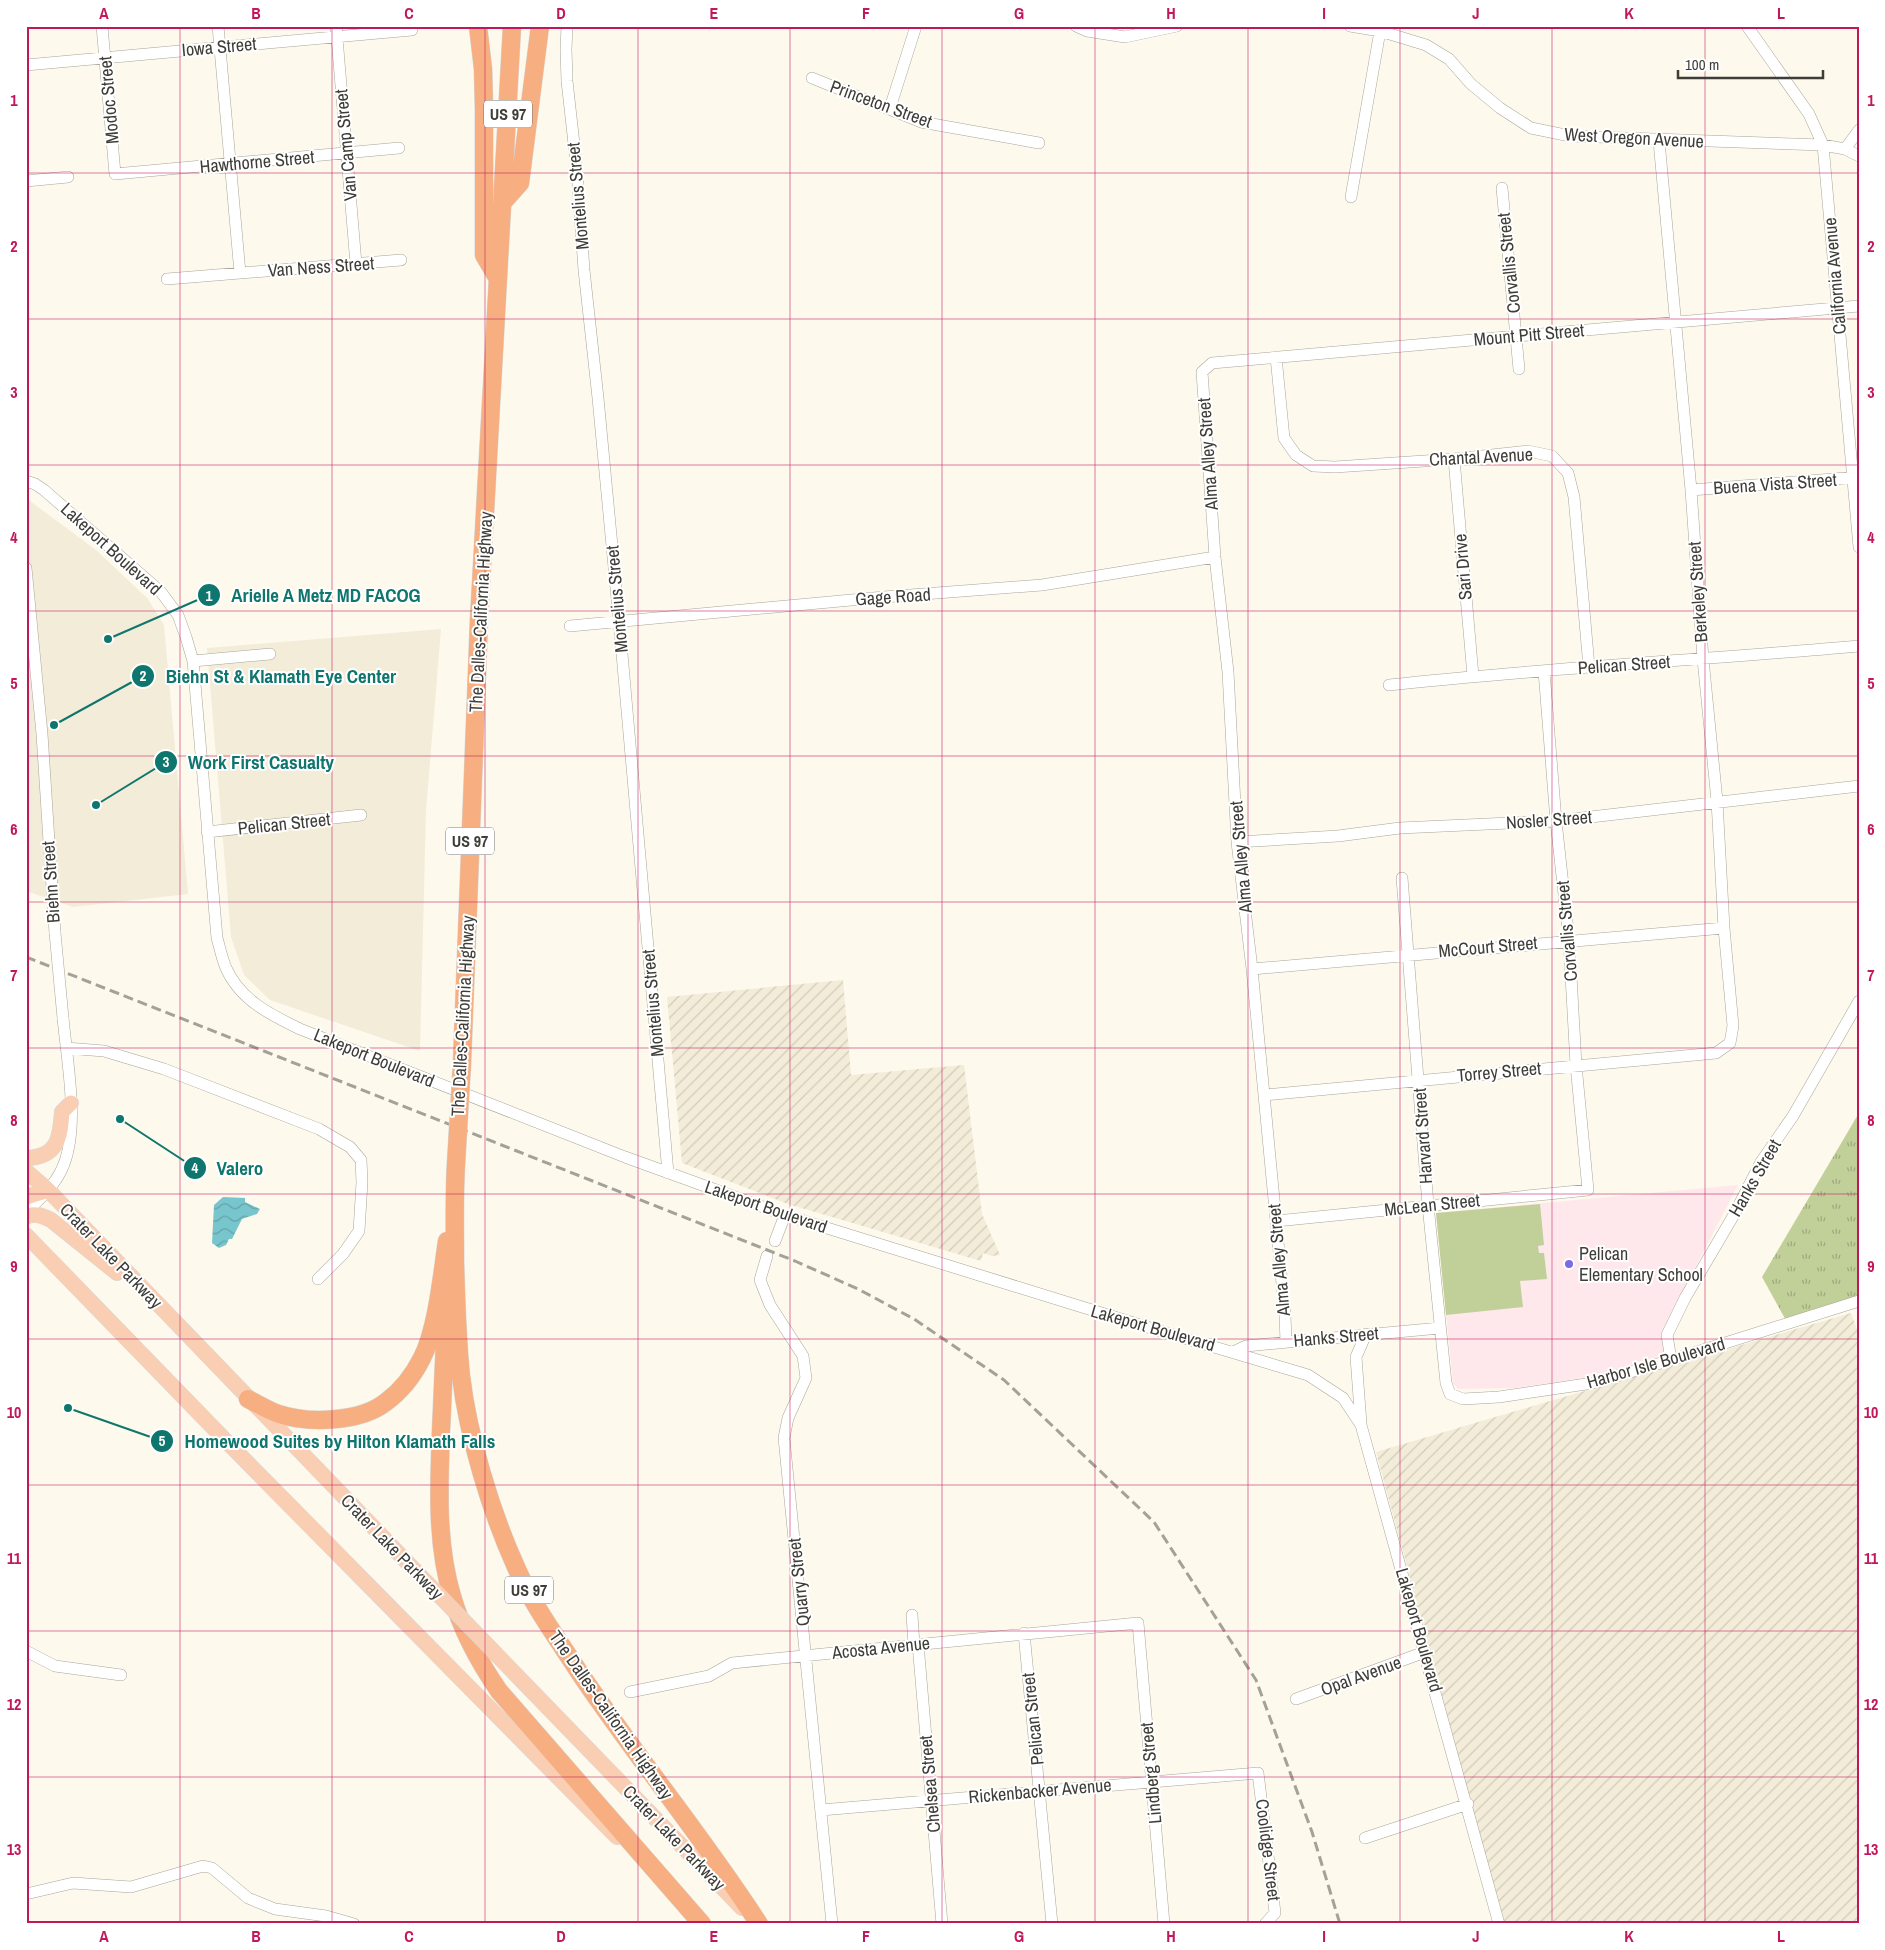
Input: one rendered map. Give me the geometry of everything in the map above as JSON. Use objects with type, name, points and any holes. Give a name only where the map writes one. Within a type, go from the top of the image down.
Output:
[{"type":"highway","points":[[478,26],[483,69],[484,255],[498,279]]},
{"type":"highway","name":"The Dalles-California Highway","points":[[512,26],[504,201],[479,620],[462,1063],[454,1196],[456,1314],[461,1378],[479,1461],[496,1517],[516,1568],[550,1628],[590,1689],[662,1790],[730,1879],[758,1924]]},
{"type":"highway","points":[[504,201],[520,183],[540,26]]},
{"type":"highway","points":[[248,1399],[279,1414],[311,1420],[334,1421],[361,1414],[386,1403],[406,1382],[423,1357],[433,1325],[454,1196]]},
{"type":"highway","name":"US 97","points":[[454,1196],[445,1344],[439,1493],[442,1543],[452,1596],[466,1636],[483,1668],[499,1691],[702,1924]]},
{"type":"main road","points":[[26,1158],[40,1156],[53,1148],[60,1136],[62,1112],[70,1103]]},
{"type":"main road","name":"Crater Lake Parkway","points":[[26,1172],[48,1190],[248,1399],[758,1924]]},
{"type":"main road","points":[[26,1197],[48,1190]]},
{"type":"main road","points":[[26,1217],[31,1214],[51,1220],[117,1273],[141,1286]]},
{"type":"main road","points":[[26,1235],[229,1444],[679,1899]]},
{"type":"street","name":"Modoc Street","points":[[102,26],[115,174]]},
{"type":"street","points":[[218,26],[232,164],[240,273]]},
{"type":"street","name":"Montelius Street","points":[[567,26],[567,82],[619,620],[668,1173]]},
{"type":"street","points":[[890,108],[916,26]]},
{"type":"street","points":[[1076,26],[1088,32],[1125,37],[1170,27]]},
{"type":"street","name":"West Oregon Avenue","points":[[1350,26],[1380,31],[1426,45],[1449,59],[1471,84],[1500,108],[1531,128],[1570,136],[1659,141],[1823,145],[1845,150],[1859,156]]},
{"type":"street","name":"California Avenue","points":[[1748,26],[1809,114],[1823,145],[1856,477],[1859,547]]},
{"type":"street","name":"Iowa Street","points":[[26,65],[220,47],[336,32],[412,30]]},
{"type":"street","points":[[1351,197],[1380,31]]},
{"type":"street","name":"Van Camp Street","points":[[336,32],[356,264]]},
{"type":"street","name":"Princeton Street","points":[[812,78],[890,108],[920,122],[1039,143]]},
{"type":"street","points":[[1845,150],[1859,130]]},
{"type":"street","name":"Berkeley Street","points":[[1659,141],[1691,490],[1703,659],[1717,801],[1724,928],[1733,1026],[1730,1042]]},
{"type":"street","name":"Hawthorne Street","points":[[115,174],[399,148]]},
{"type":"street","points":[[26,181],[68,177]]},
{"type":"street","name":"Corvallis Street","points":[[1502,188],[1519,369]]},
{"type":"street","name":"Van Ness Street","points":[[167,279],[401,260]]},
{"type":"street","name":"Mount Pitt Street","points":[[1202,372],[1212,363],[1859,306]]},
{"type":"street","name":"Chantal Avenue","points":[[1276,357],[1284,438],[1296,455],[1313,466],[1335,467],[1454,459],[1528,451],[1552,456],[1568,473],[1574,497],[1589,667]]},
{"type":"street","name":"Alma Alley Street","points":[[1202,372],[1215,556],[1228,672],[1238,842],[1265,1095],[1286,1342]]},
{"type":"street","name":"Sari Drive","points":[[1454,459],[1473,676]]},
{"type":"street","name":"Buena Vista Street","points":[[1691,490],[1856,477]]},
{"type":"street","name":"Lakeport Boulevard","points":[[26,481],[44,490],[161,592],[178,615],[193,661],[217,938],[227,969],[242,992],[266,1013],[328,1040],[556,1130],[785,1215],[1119,1319],[1308,1375],[1343,1398],[1361,1425],[1468,1804],[1499,1924]]},
{"type":"street","name":"Gage Road","points":[[570,626],[619,620],[1042,585],[1215,556]]},
{"type":"street","name":"Biehn Street","points":[[26,568],[42,734],[71,1132],[69,1150],[61,1172],[48,1190],[26,1212]]},
{"type":"street","name":"Pelican Street","points":[[1389,685],[1473,676],[1859,646]]},
{"type":"street","points":[[193,661],[270,654]]},
{"type":"street","name":"Corvallis Street","points":[[1544,671],[1556,821],[1569,940],[1576,1065],[1588,1190]]},
{"type":"street","name":"Nosler Street","points":[[1238,842],[1338,836],[1400,828],[1556,821],[1859,786]]},
{"type":"street","name":"Pelican Street","points":[[207,832],[361,815]]},
{"type":"street","name":"Harvard Street","points":[[1402,878],[1428,1205],[1446,1383],[1450,1394]]},
{"type":"street","name":"McCourt Street","points":[[1252,968],[1724,928]]},
{"type":"street","name":"Hanks Street","points":[[1671,1360],[1667,1335],[1685,1298],[1735,1214],[1761,1162],[1793,1116],[1859,1001]]},
{"type":"street","name":"Torrey Street","points":[[1265,1095],[1716,1053],[1730,1042]]},
{"type":"street","points":[[66,1048],[104,1051],[164,1069],[319,1130],[350,1147],[360,1160],[362,1182],[359,1231],[343,1254],[318,1279]]},
{"type":"street","name":"McLean Street","points":[[1276,1221],[1588,1190]]},
{"type":"street","points":[[775,1240],[785,1215]]},
{"type":"street","name":"Quarry Street","points":[[767,1256],[760,1280],[770,1305],[803,1356],[806,1378],[788,1418],[784,1438],[832,1924]]},
{"type":"street","name":"Harbor Isle Boulevard","points":[[1450,1394],[1463,1398],[1499,1397],[1593,1383],[1859,1301]]},
{"type":"street","name":"Hanks Street","points":[[1233,1352],[1246,1346],[1440,1328]]},
{"type":"street","points":[[1361,1425],[1356,1357],[1366,1334]]},
{"type":"street","name":"Chelsea Street","points":[[912,1615],[942,1924]]},
{"type":"street","name":"Acosta Avenue","points":[[630,1692],[709,1676],[732,1663],[1138,1623]]},
{"type":"street","name":"Lindberg Street","points":[[1138,1623],[1164,1924]]},
{"type":"street","name":"Pelican Street","points":[[1024,1633],[1052,1924]]},
{"type":"street","points":[[26,1651],[55,1666],[122,1676]]},
{"type":"street","name":"Opal Avenue","points":[[1296,1699],[1425,1652]]},
{"type":"street","name":"Rickenbacker Avenue","points":[[822,1810],[1258,1773]]},
{"type":"street","name":"Coolidge Street","points":[[1258,1773],[1275,1913],[1265,1924]]},
{"type":"street","points":[[1364,1838],[1468,1804]]},
{"type":"street","points":[[26,1894],[74,1883],[131,1886],[203,1866],[212,1868],[248,1898],[275,1909],[326,1916],[354,1924]]},
{"type":"shaded area","points":[[26,498],[96,550],[148,599],[164,625],[188,894],[73,907],[26,891]]},
{"type":"shaded area","points":[[441,629],[426,810],[420,1051],[270,1000],[244,975],[231,937],[207,648]]},
{"type":"shaded area","points":[[843,980],[851,1075],[964,1065],[982,1214],[1000,1255],[992,1256],[983,1253],[981,1261],[788,1204],[682,1163],[667,997]]},
{"type":"shaded area","name":"Pelican Elementary School","points":[[1738,1185],[1661,1334],[1664,1355],[1590,1377],[1516,1388],[1458,1389],[1453,1383],[1436,1213]]},
{"type":"shaded area","points":[[1851,1313],[1859,1335],[1859,1924],[1504,1924],[1376,1452]]},
{"type":"green space","points":[[1859,1113],[1859,1301],[1788,1324],[1762,1277]]},
{"type":"green space","points":[[1540,1204],[1544,1245],[1538,1246],[1539,1253],[1544,1253],[1547,1279],[1520,1281],[1523,1307],[1446,1315],[1436,1213]]},
{"type":"water","points":[[223,1197],[245,1198],[245,1202],[260,1209],[257,1214],[242,1219],[232,1239],[229,1239],[226,1245],[219,1248],[212,1243],[214,1205]]},
{"type":"railway","points":[[26,957],[795,1261],[858,1289],[914,1319],[1004,1380],[1154,1522],[1256,1680],[1312,1832],[1340,1924]]},
{"type":"place","name":"Arielle A Metz MD FACOG","points":[[108,639]]},
{"type":"place","name":"Biehn St & Klamath Eye Center","points":[[54,725]]},
{"type":"place","name":"Work First Casualty","points":[[96,805]]},
{"type":"place","name":"Valero","points":[[120,1119]]},
{"type":"place","name":"Pelican Elementary School","points":[[1569,1264]]},
{"type":"place","name":"Homewood Suites by Hilton Klamath Falls","points":[[68,1408]]}]
